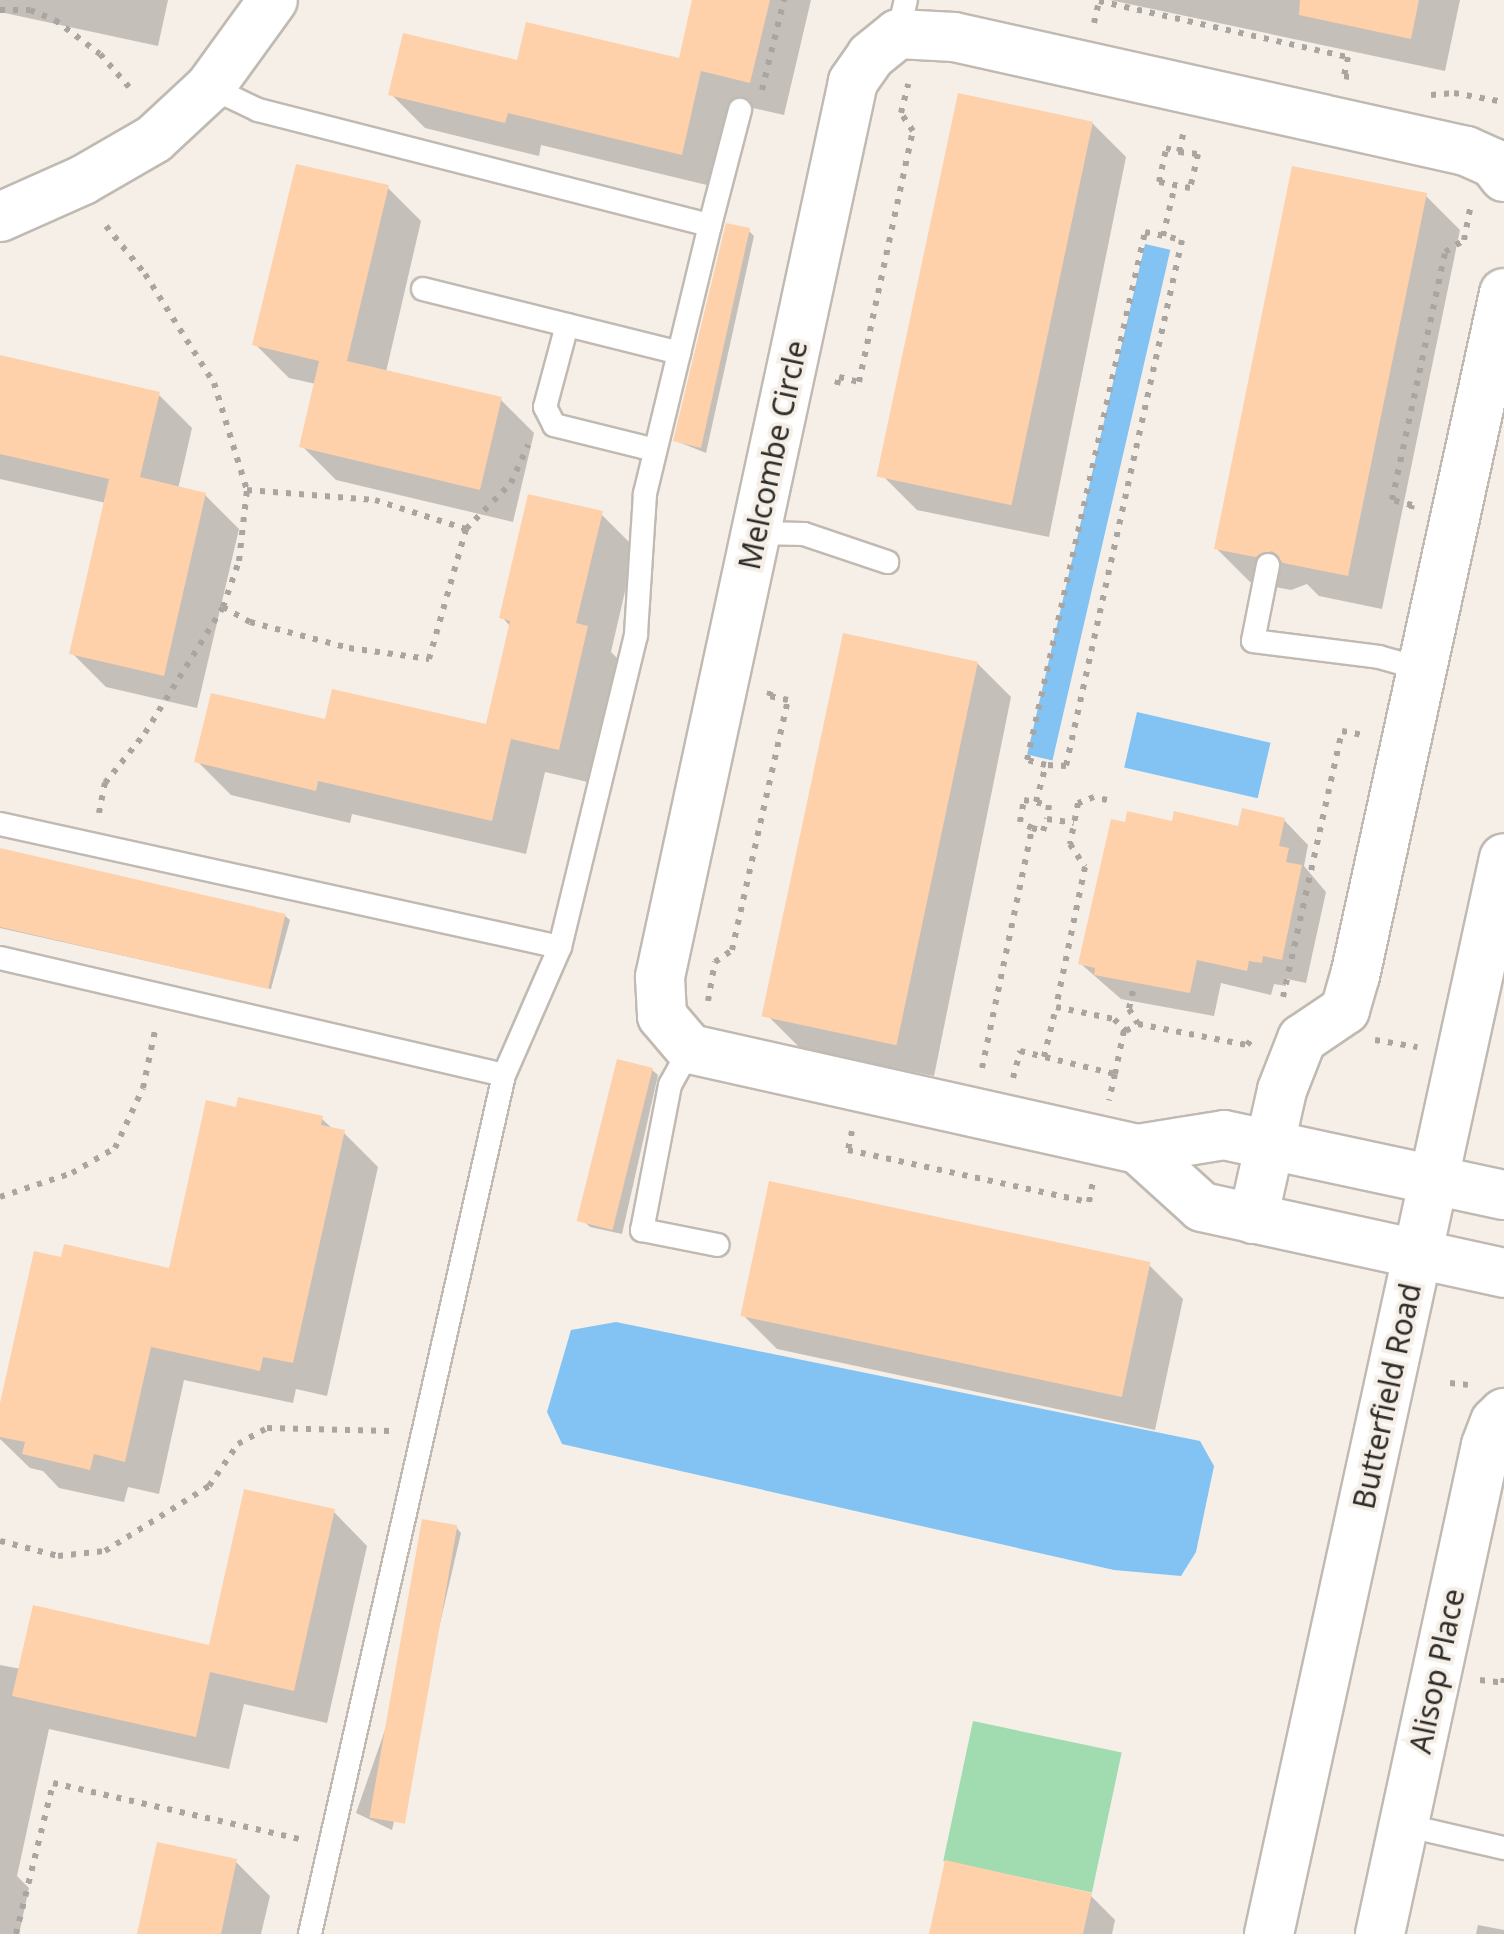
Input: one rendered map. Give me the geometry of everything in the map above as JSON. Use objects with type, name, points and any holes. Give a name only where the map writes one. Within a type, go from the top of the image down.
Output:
[{"type":"street","points":[[0,217],[83,180],[154,140],[210,86],[273,0]]},
{"type":"street","name":"Melcombe Circle","points":[[698,1032],[662,1016],[660,977],[854,82],[902,17],[954,37],[1466,151],[1493,163],[1490,182]]},
{"type":"street","points":[[1253,1219],[1282,1090],[1302,1039],[1345,1010],[1504,293]]},
{"type":"street","name":"Butterfield Road","points":[[1269,1934],[1504,858]]},
{"type":"street","points":[[698,1032],[1138,1149],[1224,1135],[1504,1194]]},
{"type":"street","points":[[1138,1149],[1202,1207],[1504,1272]]},
{"type":"street","name":"Alisop Place","points":[[1380,1934],[1486,1444],[1495,1422],[1504,1413]]},
{"type":"lane","points":[[210,86],[258,110],[710,225]]},
{"type":"lane","points":[[310,1934],[504,1076],[560,948],[636,635],[645,494],[740,110]]},
{"type":"lane","points":[[423,289],[679,353]]},
{"type":"lane","points":[[566,325],[544,407],[554,425],[655,450]]},
{"type":"lane","points":[[756,533],[804,534],[887,562]]},
{"type":"lane","points":[[1268,564],[1253,641],[1379,658],[1422,670]]},
{"type":"lane","points":[[0,824],[560,948]]},
{"type":"lane","points":[[0,958],[504,1076]]},
{"type":"lane","points":[[698,1032],[670,1086],[642,1230],[718,1245]]},
{"type":"lane","points":[[1404,1825],[1504,1848]]},
{"type":"path","points":[[740,110],[761,96],[784,0]]},
{"type":"path","points":[[1078,19],[1094,23],[1099,2],[1348,57],[1344,76],[1361,80]]},
{"type":"path","points":[[0,10],[30,10],[55,20],[100,54],[129,87]]},
{"type":"path","points":[[835,397],[839,378],[858,382],[914,131],[901,114],[908,80]]},
{"type":"path","points":[[1412,91],[1429,95],[1454,93],[1504,102]]},
{"type":"path","points":[[1427,106],[1429,95]]},
{"type":"path","points":[[1179,152],[1187,118]]},
{"type":"path","points":[[1166,148],[1179,152],[1198,154],[1190,188],[1159,182],[1166,148]]},
{"type":"path","points":[[1408,524],[1412,505],[1392,500],[1445,252],[1464,240],[1490,182]]},
{"type":"path","points":[[1163,236],[1174,185]]},
{"type":"path","points":[[92,844],[105,783],[145,733],[224,607],[240,560],[247,490],[214,383],[146,274],[106,226]]},
{"type":"path","points":[[1145,232],[1182,240],[1066,766],[1046,765],[1027,760],[1145,232]]},
{"type":"path","points":[[224,607],[250,622],[349,648],[429,659],[466,529],[511,483],[544,407]]},
{"type":"path","points":[[247,490],[375,500],[466,529]]},
{"type":"path","points":[[698,1032],[715,962],[732,950],[788,700],[769,696],[773,678]]},
{"type":"path","points":[[1278,1005],[1286,994],[1342,731],[1362,735],[1366,716]]},
{"type":"path","points":[[1036,802],[1046,765]]},
{"type":"path","points":[[1044,1057],[1085,867],[1070,844],[1078,803],[1094,797],[1108,800]]},
{"type":"path","points":[[1024,800],[1036,802],[1049,805],[1043,832],[1020,822],[1024,800]]},
{"type":"path","points":[[1047,818],[1074,823]]},
{"type":"path","points":[[979,1084],[1032,828]]},
{"type":"path","points":[[1114,1019],[1129,1010],[1134,992]]},
{"type":"path","points":[[0,1198],[72,1172],[115,1148],[143,1088],[162,996]]},
{"type":"path","points":[[1056,1007],[1114,1019],[1124,1030]]},
{"type":"path","points":[[1129,1010],[1138,1024]]},
{"type":"path","points":[[1124,1030],[1138,1024],[1247,1045],[1258,1030]]},
{"type":"path","points":[[1108,1104],[1124,1030]]},
{"type":"path","points":[[1010,1090],[1020,1051],[1115,1074]]},
{"type":"path","points":[[834,1126],[852,1130],[848,1150],[1089,1202],[1094,1175]]},
{"type":"path","points":[[0,1542],[58,1556],[105,1551],[208,1486],[238,1444],[266,1428],[351,1428],[422,1434]]},
{"type":"path","points":[[16,1934],[53,1783],[330,1846]]},
{"type":"green space","points":[[973,1721],[1122,1753],[1092,1892],[943,1861]]},
{"type":"water","points":[[1145,244],[1170,250],[1052,760],[1027,755]]},
{"type":"water","points":[[1137,712],[1270,743],[1258,798],[1124,768]]},
{"type":"water","points":[[616,1322],[1200,1441],[1214,1466],[1196,1552],[1181,1576],[1114,1570],[562,1444],[547,1412],[571,1330]]},
{"type":"building","points":[[692,0],[770,0],[750,83],[701,71],[682,155],[508,113],[505,123],[388,95],[403,33],[517,60],[526,22],[679,58]]},
{"type":"building","points":[[1300,0],[1419,0],[1411,39],[1299,15]]},
{"type":"building","points":[[958,93],[1093,122],[1011,505],[876,476]]},
{"type":"building","points":[[296,164],[389,185],[347,361],[502,397],[480,490],[299,447],[319,361],[252,345]]},
{"type":"building","points":[[1292,166],[1427,193],[1348,576],[1283,563],[1272,551],[1255,557],[1214,549]]},
{"type":"building","points":[[726,223],[750,228],[701,448],[673,441]]},
{"type":"building","points":[[0,355],[160,392],[140,477],[206,493],[164,676],[69,654],[109,479],[0,454]]},
{"type":"building","points":[[528,494],[603,511],[576,623],[588,626],[559,750],[511,739],[492,821],[318,781],[316,791],[194,762],[211,693],[325,719],[332,689],[486,724],[510,621],[499,618]]},
{"type":"building","points":[[843,633],[978,662],[896,1045],[761,1016]]},
{"type":"building","points":[[1242,808],[1285,818],[1279,846],[1289,848],[1286,862],[1302,865],[1282,960],[1263,956],[1262,963],[1249,961],[1247,971],[1197,960],[1190,993],[1094,975],[1095,968],[1078,964],[1111,819],[1125,822],[1127,811],[1172,821],[1174,811],[1238,826]]},
{"type":"building","points":[[0,848],[285,914],[268,989],[0,927]]},
{"type":"building","points":[[617,1059],[653,1068],[612,1230],[577,1221]]},
{"type":"building","points":[[238,1097],[323,1116],[321,1125],[345,1130],[293,1363],[263,1357],[260,1371],[151,1347],[125,1462],[94,1454],[90,1470],[22,1454],[25,1442],[0,1437],[0,1403],[34,1251],[61,1257],[64,1244],[169,1268],[206,1100],[236,1107]]},
{"type":"building","points":[[769,1181],[1150,1262],[1122,1397],[740,1316]]},
{"type":"building","points":[[244,1489],[335,1509],[294,1691],[210,1672],[196,1737],[12,1696],[33,1605],[209,1645]]},
{"type":"building","points":[[422,1519],[457,1525],[405,1824],[369,1817]]},
{"type":"building","points":[[157,1842],[237,1859],[221,1934],[137,1934]]},
{"type":"building","points":[[945,1860],[1092,1893],[1083,1934],[929,1934]]}]
